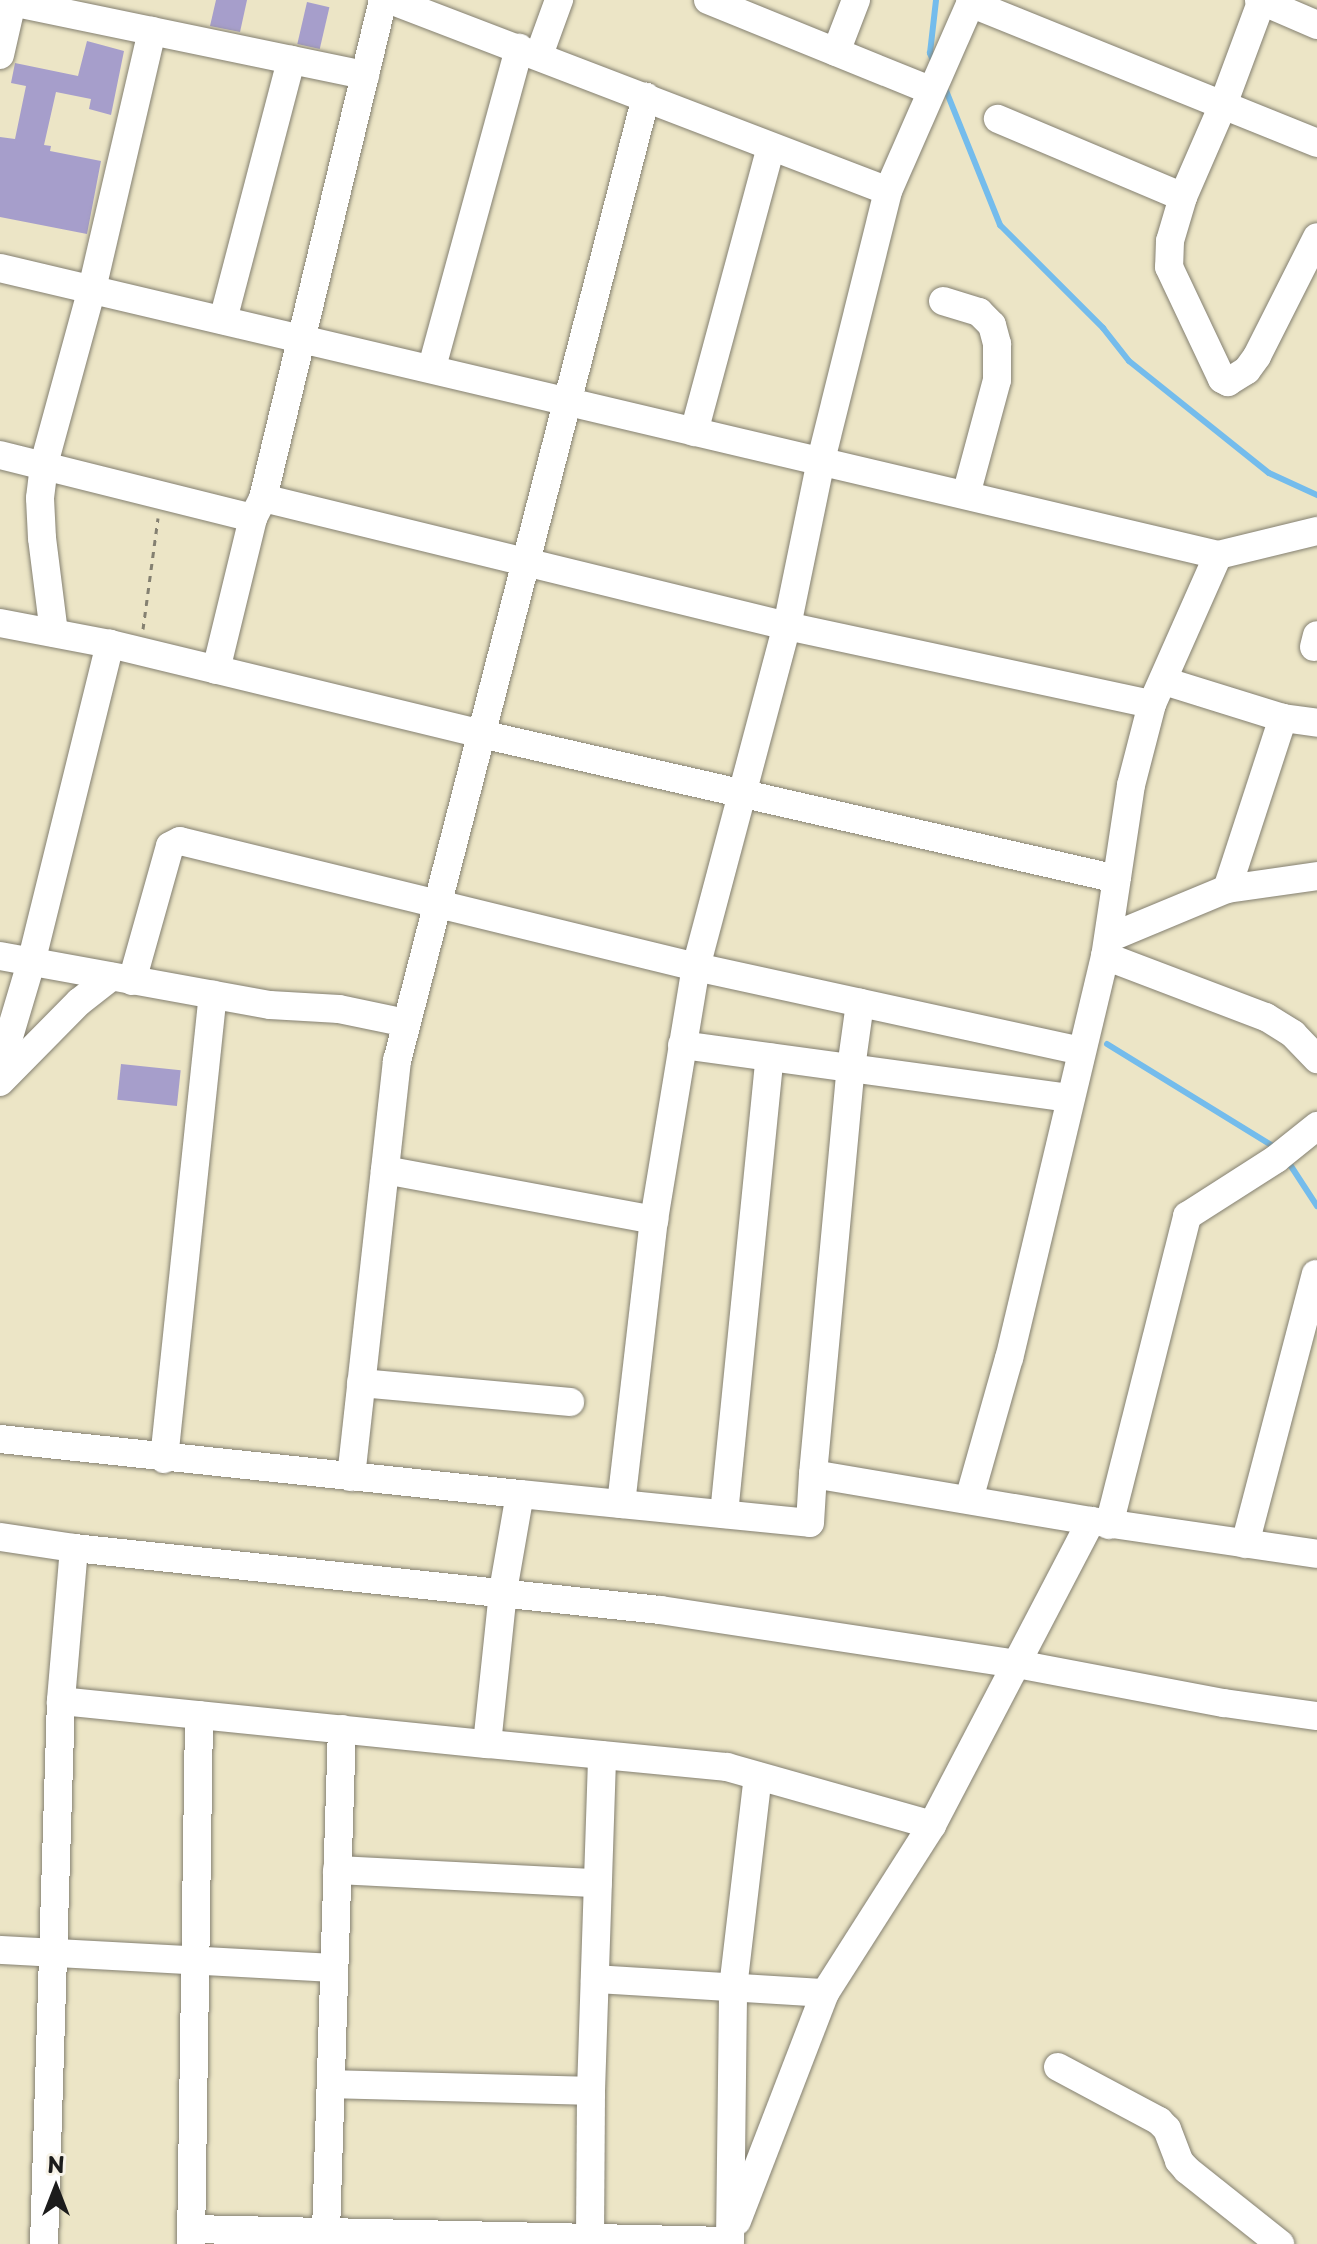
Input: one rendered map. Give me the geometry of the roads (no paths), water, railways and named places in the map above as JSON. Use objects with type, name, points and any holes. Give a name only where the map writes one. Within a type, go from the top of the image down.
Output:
[{"type":"street","points":[[216,670],[383,0]]},
{"type":"street","points":[[390,0],[439,8],[529,52],[888,191]]},
{"type":"street","points":[[432,367],[529,52],[559,0]]},
{"type":"street","points":[[708,0],[836,52],[933,84]]},
{"type":"street","points":[[836,52],[856,0]]},
{"type":"street","points":[[1317,25],[1261,0],[1223,105],[1183,197],[1170,241],[1169,267],[1222,379],[1228,382],[1247,370],[1257,356],[1317,237]]},
{"type":"street","points":[[0,55],[7,1],[365,75]]},
{"type":"street","points":[[621,1504],[654,1220],[696,967],[787,626],[821,460],[888,191],[969,7],[1317,143]]},
{"type":"street","points":[[54,633],[42,538],[40,498],[44,464],[92,289],[152,31]]},
{"type":"street","points":[[223,320],[291,60]]},
{"type":"street","points":[[351,1477],[397,1061],[564,403],[646,97]]},
{"type":"street","points":[[998,119],[1183,197]]},
{"type":"street","points":[[694,432],[771,147]]},
{"type":"street","points":[[0,268],[432,367],[564,403],[821,460],[1218,555],[1317,531]]},
{"type":"street","points":[[943,301],[979,312],[992,325],[997,344],[997,380],[966,495]]},
{"type":"street","points":[[0,455],[161,494],[258,508],[787,626],[1317,723]]},
{"type":"street","points":[[969,1499],[1009,1358],[1107,947],[1131,785],[1158,692],[1218,555]]},
{"type":"street","points":[[0,623],[110,644],[481,734],[742,791],[1117,879]]},
{"type":"street","points":[[0,1067],[31,963],[110,644]]},
{"type":"street","points":[[1227,889],[1283,718]]},
{"type":"street","points":[[0,1082],[79,1002],[122,979],[170,846],[174,843],[195,843],[435,905],[696,967],[1081,1051]]},
{"type":"street","points":[[1107,947],[1227,889],[1317,876]]},
{"type":"street","points":[[1107,947],[1305,1033],[1317,1059]]},
{"type":"street","points":[[0,956],[270,1005],[339,1009],[406,1023]]},
{"type":"street","points":[[164,1459],[213,995]]},
{"type":"street","points":[[0,1439],[164,1459],[810,1523],[851,1068],[860,1003]]},
{"type":"street","points":[[682,1045],[1070,1098]]},
{"type":"street","points":[[724,1514],[770,1057]]},
{"type":"street","points":[[730,2242],[825,1993],[932,1825],[1017,1664],[1100,1523],[1183,1225],[1196,1208],[1284,1153],[1317,1126]]},
{"type":"street","points":[[385,1170],[654,1220]]},
{"type":"street","points":[[1245,1544],[1316,1274]]},
{"type":"street","points":[[361,1383],[570,1402]]},
{"type":"street","points":[[813,1474],[1100,1523],[1317,1554]]},
{"type":"street","points":[[487,1744],[503,1591],[520,1494]]},
{"type":"street","points":[[0,1537],[74,1548],[660,1610],[1017,1664],[1224,1703],[1317,1716]]},
{"type":"street","points":[[44,2244],[61,1701],[74,1548]]},
{"type":"street","points":[[61,1701],[727,1767],[932,1825]]},
{"type":"street","points":[[199,1715],[191,2236],[326,2232],[459,2240],[590,2238],[730,2242]]},
{"type":"street","points":[[326,2232],[342,1729]]},
{"type":"street","points":[[590,2238],[591,2091],[602,1755]]},
{"type":"street","points":[[730,2242],[733,1988],[758,1776]]},
{"type":"street","points":[[337,1870],[598,1883]]},
{"type":"street","points":[[0,1950],[195,1964],[334,1968]]},
{"type":"street","points":[[595,1979],[825,1993]]},
{"type":"street","points":[[1058,2067],[1159,2121],[1167,2129],[1179,2161],[1187,2170],[1280,2244]]},
{"type":"street","points":[[331,2084],[591,2091]]},
{"type":"waterway","points":[[934,63],[930,53],[936,0]]},
{"type":"waterway","points":[[945,88],[1000,225],[1103,328],[1129,361],[1269,473],[1317,495]]},
{"type":"waterway","points":[[1107,1044],[1278,1149]]},
{"type":"waterway","points":[[1287,1160],[1317,1206]]}]
